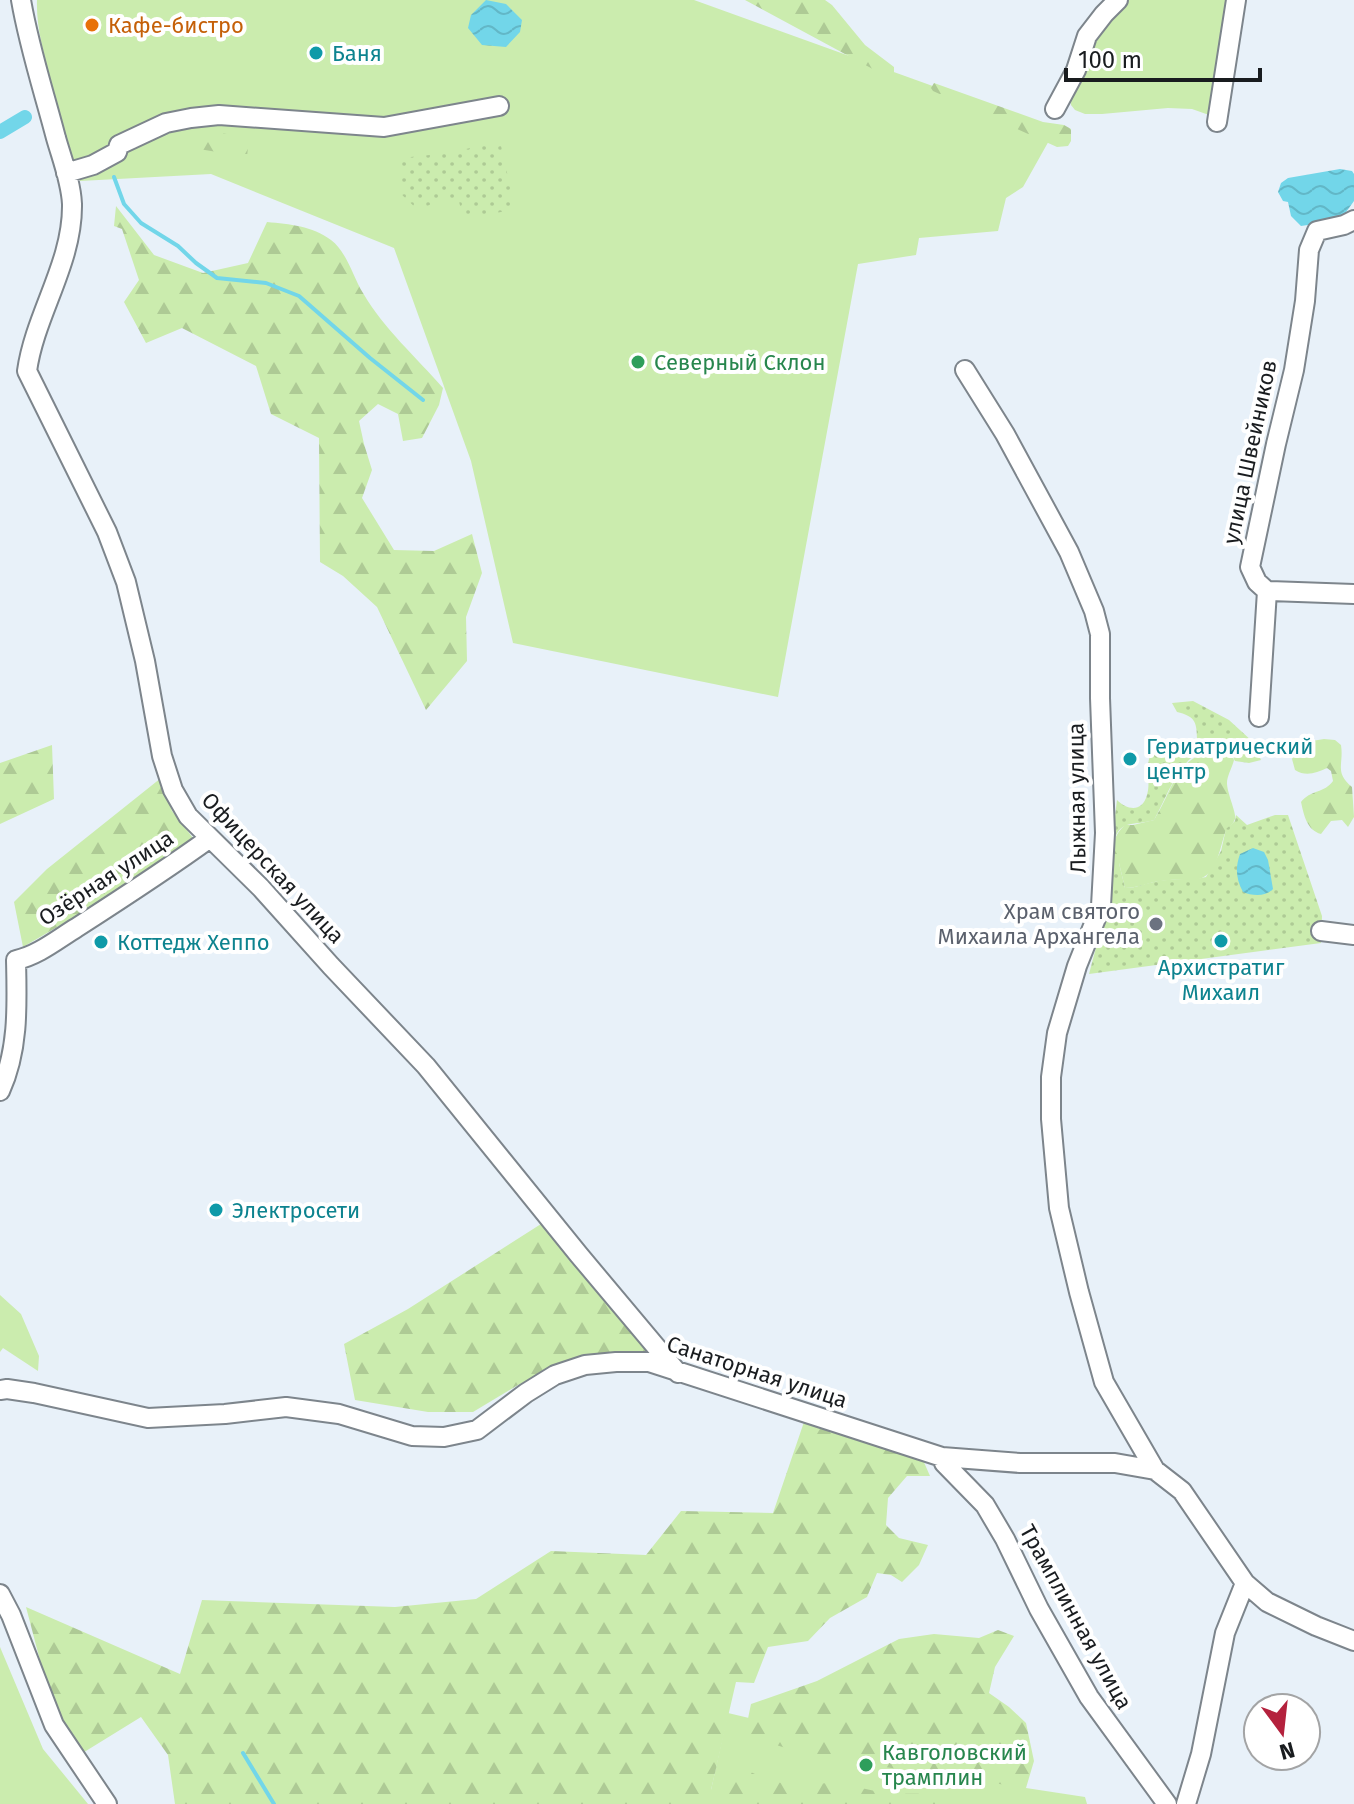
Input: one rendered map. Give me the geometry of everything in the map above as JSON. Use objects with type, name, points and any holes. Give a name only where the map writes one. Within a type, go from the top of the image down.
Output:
[{"type":"street","name":"Офицерская улица","points":[[21,0],[72,204],[67,242],[27,371],[107,532],[126,582],[139,629],[162,756],[173,790],[188,816],[261,888],[426,1066],[678,1373]]},
{"type":"street","points":[[1055,109],[1076,70],[1087,36],[1118,0]]},
{"type":"street","points":[[1217,122],[1236,0]]},
{"type":"street","points":[[64,167],[93,165],[117,152],[119,145],[166,123],[191,118],[219,115],[384,127],[499,106]]},
{"type":"street","name":"улица Швейников","points":[[1259,717],[1267,591],[1257,582],[1250,567],[1294,370],[1309,250],[1317,231],[1354,220]]},
{"type":"street","name":"Лыжная улица","points":[[965,370],[1005,434],[1069,552],[1094,611],[1100,634],[1105,833],[1101,906],[1077,966],[1057,1033],[1051,1077],[1051,1119],[1059,1208],[1104,1382],[1155,1470]]},
{"type":"street","points":[[1267,591],[1354,594]]},
{"type":"street","name":"Озёрная улица","points":[[0,1091],[14,1047],[16,960],[24,959],[53,942],[210,838]]},
{"type":"street","points":[[1321,931],[1354,935]]},
{"type":"street","name":"Санаторная улица","points":[[0,1390],[34,1393],[148,1418],[286,1407],[339,1414],[412,1436],[444,1437],[477,1430],[555,1375],[585,1365],[649,1362],[942,1457],[1020,1463],[1115,1463],[1155,1470]]},
{"type":"street","name":"Трамплинная улица","points":[[942,1457],[944,1463],[985,1505],[1089,1697],[1167,1804]]},
{"type":"street","points":[[1155,1470],[1182,1491],[1245,1583],[1267,1602],[1354,1641]]},
{"type":"street","points":[[1186,1804],[1201,1754],[1225,1633],[1245,1583]]},
{"type":"street","points":[[0,1594],[54,1725],[107,1804]]},
{"type":"green space","name":"Северный Склон","points":[[37,0],[694,0],[1055,130],[1023,187],[1006,198],[998,231],[919,238],[916,255],[858,264],[778,697],[513,643],[471,461],[394,248],[211,174],[80,181],[50,80],[39,30]]},
{"type":"green space","points":[[745,0],[825,0],[865,45],[894,67],[894,74],[882,74]]},
{"type":"green space","points":[[1124,0],[1227,0],[1209,115],[1192,109],[1168,108],[1085,114],[1071,105],[1070,93],[1090,36]]},
{"type":"green space","points":[[934,83],[1043,122],[1064,125],[1071,129],[1071,141],[1068,146],[1057,147],[933,91]]},
{"type":"green space","points":[[197,130],[249,137],[247,157],[199,149]]},
{"type":"green space","points":[[500,141],[515,209],[464,220],[458,198],[418,210],[399,192],[401,158],[449,153]]},
{"type":"green space","points":[[116,206],[154,255],[203,273],[248,263],[267,222],[300,226],[324,235],[337,245],[381,319],[443,388],[439,405],[422,438],[403,441],[398,414],[378,404],[359,421],[372,470],[362,498],[394,550],[434,551],[472,534],[482,573],[466,617],[467,661],[426,710],[377,607],[343,576],[320,562],[319,438],[271,414],[256,366],[182,328],[146,343],[124,302],[139,280],[122,229],[114,226]]},
{"type":"green space","points":[[1193,701],[1229,720],[1253,742],[1261,760],[1249,763],[1235,761],[1228,748],[1213,748],[1189,760],[1173,782],[1154,820],[1127,825],[1118,831],[1113,846],[1113,862],[1119,863],[1125,888],[1164,880],[1206,877],[1221,851],[1226,829],[1235,821],[1236,815],[1247,825],[1275,815],[1288,815],[1322,916],[1321,943],[1089,974],[1101,929],[1117,800],[1130,808],[1142,805],[1148,790],[1150,756],[1189,745],[1197,739],[1193,720],[1177,712],[1172,703]]},
{"type":"green space","points":[[1335,740],[1341,745],[1341,772],[1352,787],[1354,817],[1348,827],[1342,820],[1331,821],[1321,834],[1309,826],[1301,802],[1330,785],[1333,781],[1331,771],[1327,768],[1311,774],[1299,772],[1295,770],[1292,759],[1300,743]]},
{"type":"green space","points":[[52,745],[54,799],[0,824],[0,763]]},
{"type":"green space","points":[[1218,747],[1228,748],[1234,760],[1227,783],[1235,816],[1211,870],[1200,879],[1165,880],[1125,888],[1119,863],[1113,863],[1115,838],[1125,825],[1154,820],[1184,767],[1192,759]]},
{"type":"green space","points":[[161,778],[172,811],[193,838],[119,891],[23,947],[14,902],[47,869]]},
{"type":"green space","points":[[541,1224],[648,1353],[567,1361],[473,1412],[428,1412],[355,1400],[344,1344],[408,1309]]},
{"type":"green space","points":[[0,1295],[21,1314],[39,1356],[38,1371],[3,1348],[0,1352]]},
{"type":"green space","points":[[804,1422],[923,1460],[930,1476],[907,1476],[888,1498],[886,1525],[899,1538],[928,1545],[919,1565],[902,1582],[891,1575],[877,1573],[867,1597],[830,1618],[808,1641],[768,1647],[754,1683],[736,1682],[711,1790],[711,1804],[175,1804],[168,1755],[141,1717],[81,1754],[57,1725],[26,1607],[180,1674],[202,1600],[395,1607],[476,1599],[551,1551],[646,1555],[681,1511],[773,1513]]},
{"type":"green space","points":[[998,1630],[1014,1636],[995,1667],[989,1693],[1026,1723],[1034,1761],[1026,1788],[811,1756],[745,1733],[751,1704],[817,1681],[899,1639],[934,1634],[979,1638]]},
{"type":"green space","points":[[0,1647],[43,1749],[88,1804],[0,1804]]},
{"type":"green space","name":"Кавголовский трамплин","points":[[728,1713],[749,1718],[1006,1741],[1026,1788],[1085,1797],[1087,1804],[711,1804],[711,1790]]},
{"type":"green space","points":[[744,1768],[793,1785],[840,1784],[888,1793],[951,1796],[966,1802],[726,1804],[732,1773]]},
{"type":"water","points":[[486,0],[506,4],[522,20],[520,32],[506,47],[482,45],[468,28],[471,15]]},
{"type":"water","points":[[1340,169],[1354,174],[1354,201],[1344,215],[1301,226],[1291,216],[1288,202],[1283,201],[1278,192],[1281,183],[1288,178]]},
{"type":"water","points":[[1253,848],[1264,852],[1268,860],[1273,889],[1263,895],[1243,892],[1238,878],[1240,854]]},
{"type":"waterway","points":[[0,132],[25,117]]},
{"type":"waterway","points":[[114,177],[124,204],[141,223],[178,246],[196,263],[217,278],[266,283],[299,296],[423,400]]},
{"type":"waterway","points":[[243,1753],[274,1804]]},
{"type":"place","name":"Кафе-бистро","points":[[92,25]]},
{"type":"place","name":"Баня","points":[[316,53]]},
{"type":"place","name":"Северный Склон","points":[[638,362]]},
{"type":"place","name":"Гериатрический центр","points":[[1130,759]]},
{"type":"place","name":"Храм святого Михаила Архангела","points":[[1156,924]]},
{"type":"place","name":"Архистратиг Михаил","points":[[1221,941]]},
{"type":"place","name":"Коттедж Хеппо","points":[[101,942]]},
{"type":"place","name":"Электросети","points":[[216,1210]]},
{"type":"place","name":"Кавголовский трамплин","points":[[866,1765]]}]
